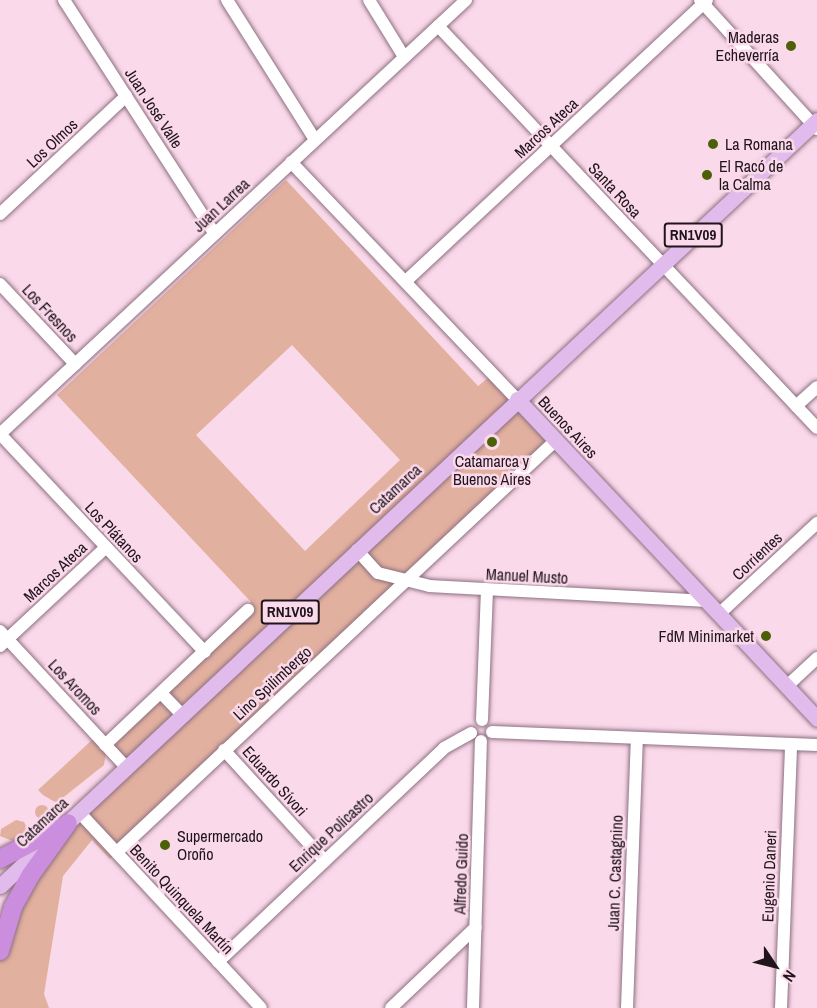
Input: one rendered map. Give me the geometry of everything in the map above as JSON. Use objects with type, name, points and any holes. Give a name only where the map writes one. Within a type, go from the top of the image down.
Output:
[{"type":"highway","points":[[0,859],[74,817]]},
{"type":"highway","points":[[0,951],[24,886],[74,817]]},
{"type":"main road","name":"Catamarca","points":[[0,886],[517,399],[815,124]]},
{"type":"main road","name":"Buenos Aires","points":[[517,399],[817,719]]},
{"type":"street","name":"Juan José Valle","points":[[64,0],[215,234]]},
{"type":"street","points":[[227,0],[315,140]]},
{"type":"street","points":[[369,0],[404,57]]},
{"type":"street","name":"Juan Larrea","points":[[0,434],[466,0]]},
{"type":"street","points":[[703,1],[815,124]]},
{"type":"street","name":"Marcos Ateca","points":[[407,280],[703,1]]},
{"type":"street","name":"Santa Rosa","points":[[438,26],[817,428]]},
{"type":"street","name":"Los Olmos","points":[[0,214],[126,96]]},
{"type":"street","name":"Buenos Aires","points":[[291,162],[407,280],[517,399]]},
{"type":"street","name":"Los Fresnos","points":[[0,284],[75,364]]},
{"type":"street","points":[[796,406],[817,387]]},
{"type":"street","name":"Los Plátanos","points":[[0,434],[205,652]]},
{"type":"street","name":"Lino Spilimbergo","points":[[117,852],[556,440]]},
{"type":"street","name":"Corrientes","points":[[719,614],[817,523]]},
{"type":"street","name":"Marcos Ateca","points":[[3,639],[106,547]]},
{"type":"street","name":"Manuel Musto","points":[[357,550],[378,573],[404,581],[487,591],[707,601]]},
{"type":"street","points":[[482,720],[487,591]]},
{"type":"street","points":[[105,745],[248,610]]},
{"type":"street","name":"Los Aromos","points":[[3,639],[125,766]]},
{"type":"street","points":[[787,686],[817,658]]},
{"type":"street","points":[[161,693],[181,714]]},
{"type":"street","points":[[492,732],[488,722],[482,720],[473,724],[476,737],[492,732],[817,746]]},
{"type":"street","name":"Enrique Policastro","points":[[218,962],[444,748],[476,737]]},
{"type":"street","name":"Alfredo Guido","points":[[473,1008],[476,927],[476,737]]},
{"type":"street","name":"Juan C. Castagnino","points":[[627,1008],[637,738]]},
{"type":"street","name":"Eugenio Daneri","points":[[781,1008],[791,745]]},
{"type":"street","name":"Eduardo Sívori","points":[[224,750],[325,861]]},
{"type":"street","name":"Benito Quinquela Martín","points":[[74,817],[117,852],[261,1008]]},
{"type":"street","points":[[392,1008],[476,927]]},
{"type":"shaded area","points":[[286,180],[478,386],[493,374],[556,440],[110,859],[92,840],[63,876],[44,994],[49,1008],[0,1008],[0,951],[30,876],[125,766],[105,745],[248,610],[251,602],[57,395]],"holes":[[[292,345],[400,460],[305,551],[196,435]]]},
{"type":"shaded area","points":[[93,739],[106,752],[104,765],[60,800],[55,802],[43,795],[38,790]]},
{"type":"shaded area","points":[[39,805],[45,805],[49,812],[45,819],[39,819],[35,815],[35,809]]},
{"type":"shaded area","points":[[16,820],[24,822],[29,832],[13,841],[0,836],[1,829]]},
{"type":"place","name":"Maderas Echeverría","points":[[791,46]]},
{"type":"place","name":"La Romana","points":[[713,144]]},
{"type":"place","name":"El Racó de la Calma","points":[[707,175]]},
{"type":"place","name":"Catamarca y Buenos Aires","points":[[492,442]]},
{"type":"place","name":"FdM Minimarket","points":[[766,636]]},
{"type":"place","name":"Supermercado Oroño","points":[[165,845]]}]
